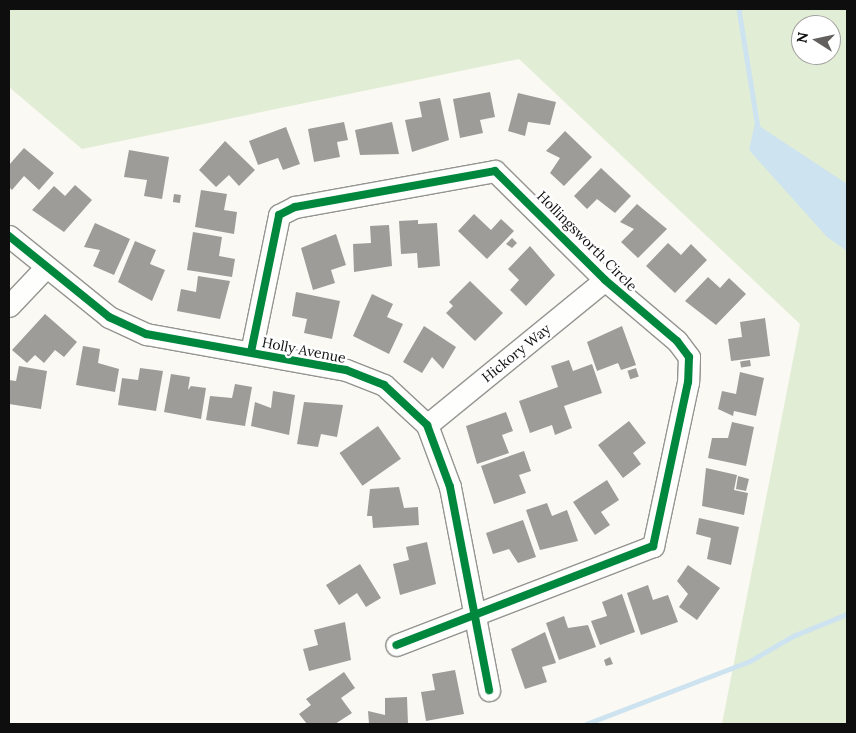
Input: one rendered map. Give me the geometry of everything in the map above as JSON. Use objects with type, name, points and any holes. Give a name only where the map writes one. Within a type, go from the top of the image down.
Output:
[{"type":"street","name":"Hollingsworth Circle","points":[[251,352],[273,232],[279,215],[295,207],[495,171],[606,280],[677,341],[689,358],[688,382],[653,546],[477,615]]},
{"type":"street","name":"Holly Avenue","points":[[9,236],[45,268],[109,317],[146,334],[346,370],[384,385],[427,425],[450,487],[477,615],[489,690]]},
{"type":"street","points":[[9,306],[45,268]]},
{"type":"street","name":"Hickory Way","points":[[427,425],[606,280]]},
{"type":"street","points":[[396,645],[477,615]]},
{"type":"green space","points":[[9,9],[847,9],[847,724],[722,724],[800,324],[519,59],[82,149],[9,87]]},
{"type":"water","points":[[755,123],[847,184],[847,251],[827,237],[749,150]]},
{"type":"building","points":[[490,92],[495,117],[480,120],[483,133],[460,138],[453,99]]},
{"type":"building","points":[[518,93],[556,102],[550,125],[528,122],[525,136],[508,131]]},
{"type":"building","points":[[440,98],[449,140],[412,152],[405,120],[422,117],[419,102]]},
{"type":"building","points":[[344,122],[348,140],[337,142],[340,157],[314,162],[308,129]]},
{"type":"building","points":[[392,122],[399,154],[360,155],[355,130]]},
{"type":"building","points":[[286,127],[300,164],[283,170],[278,158],[258,165],[249,141]]},
{"type":"building","points":[[565,131],[592,157],[564,186],[550,173],[560,158],[546,151]]},
{"type":"building","points":[[225,141],[255,170],[239,186],[229,175],[216,187],[199,170]]},
{"type":"building","points":[[24,148],[54,173],[39,190],[24,176],[12,190],[9,187],[9,165]]},
{"type":"building","points":[[129,150],[169,157],[162,199],[144,196],[147,180],[124,177]]},
{"type":"building","points":[[601,168],[631,196],[615,213],[597,199],[587,209],[574,196]]},
{"type":"building","points":[[75,185],[92,200],[64,232],[32,210],[54,186],[65,196]]},
{"type":"building","points":[[201,190],[227,194],[224,210],[237,212],[234,234],[195,227]]},
{"type":"building","points":[[174,194],[181,195],[180,203],[173,202]]},
{"type":"building","points":[[637,204],[667,229],[638,258],[621,242],[634,229],[620,222]]},
{"type":"building","points":[[474,214],[491,230],[501,219],[514,231],[487,259],[458,231]]},
{"type":"building","points":[[418,220],[418,224],[437,223],[440,266],[418,268],[417,253],[401,254],[399,221]]},
{"type":"building","points":[[95,223],[130,239],[114,275],[93,266],[100,250],[84,247]]},
{"type":"building","points":[[389,225],[392,266],[354,272],[353,244],[371,243],[370,226]]},
{"type":"building","points":[[193,232],[222,237],[219,256],[235,259],[232,277],[187,270]]},
{"type":"building","points":[[336,234],[346,265],[331,270],[335,283],[313,290],[301,248]]},
{"type":"building","points":[[512,238],[517,243],[512,248],[506,244]]},
{"type":"building","points":[[135,241],[156,250],[150,264],[165,270],[152,301],[118,282]]},
{"type":"building","points":[[668,243],[681,255],[691,244],[707,260],[675,293],[646,266]]},
{"type":"building","points":[[530,246],[555,275],[526,306],[510,290],[519,280],[508,269]]},
{"type":"building","points":[[198,276],[230,281],[220,319],[177,311],[181,289],[196,292]]},
{"type":"building","points":[[708,277],[720,288],[729,278],[746,294],[716,325],[685,301]]},
{"type":"building","points":[[470,281],[503,313],[475,341],[446,313],[453,306],[449,302]]},
{"type":"building","points":[[296,292],[340,301],[332,339],[304,333],[307,319],[292,316]]},
{"type":"building","points":[[372,294],[393,304],[387,317],[403,324],[389,354],[353,336]]},
{"type":"building","points":[[45,314],[77,342],[64,357],[55,350],[44,363],[35,355],[27,363],[12,350]]},
{"type":"building","points":[[765,318],[770,356],[731,361],[728,339],[742,337],[740,322]]},
{"type":"building","points":[[424,326],[456,347],[443,369],[432,357],[422,373],[403,362]]},
{"type":"building","points":[[622,326],[636,365],[621,370],[618,363],[597,371],[587,342]]},
{"type":"building","points":[[83,346],[100,349],[98,363],[119,369],[115,392],[76,385]]},
{"type":"building","points":[[569,360],[573,371],[592,364],[602,393],[564,406],[572,428],[555,435],[552,425],[530,433],[519,401],[558,387],[551,366]]},
{"type":"building","points":[[750,360],[751,366],[741,367],[740,362]]},
{"type":"building","points":[[19,366],[47,371],[41,409],[9,404],[9,380],[16,381]]},
{"type":"building","points":[[140,368],[163,371],[156,411],[118,405],[122,378],[138,380]]},
{"type":"building","points":[[636,368],[639,377],[630,379],[627,371]]},
{"type":"building","points":[[740,372],[764,378],[756,416],[734,411],[733,416],[718,409],[722,391],[736,394]]},
{"type":"building","points":[[171,374],[190,377],[188,390],[191,386],[206,388],[201,419],[164,412]]},
{"type":"building","points":[[235,384],[252,387],[245,426],[206,420],[210,396],[232,398]]},
{"type":"building","points":[[273,391],[295,395],[289,435],[251,426],[255,402],[271,408]]},
{"type":"building","points":[[304,402],[343,405],[337,437],[321,434],[318,447],[297,444]]},
{"type":"building","points":[[506,412],[513,431],[502,435],[509,453],[477,464],[466,426]]},
{"type":"building","points":[[629,421],[646,443],[633,453],[641,464],[623,478],[598,445]]},
{"type":"building","points":[[732,422],[754,427],[746,466],[708,458],[712,438],[728,438]]},
{"type":"building","points":[[378,426],[401,459],[362,486],[339,453]]},
{"type":"building","points":[[524,451],[531,471],[519,475],[526,493],[494,504],[481,466]]},
{"type":"building","points":[[706,468],[737,475],[734,490],[748,493],[744,515],[702,506]]},
{"type":"building","points":[[738,476],[749,479],[746,491],[736,489]]},
{"type":"building","points":[[607,480],[619,500],[601,512],[610,525],[595,535],[573,502]]},
{"type":"building","points":[[399,487],[404,508],[418,507],[419,525],[373,528],[372,516],[367,516],[370,489]]},
{"type":"building","points":[[547,503],[552,516],[567,510],[578,541],[540,550],[526,510]]},
{"type":"building","points":[[699,518],[739,527],[731,565],[707,559],[711,538],[696,534]]},
{"type":"building","points":[[523,520],[536,557],[518,563],[509,549],[493,554],[486,533]]},
{"type":"building","points":[[427,542],[436,584],[400,595],[393,564],[409,560],[406,547]]},
{"type":"building","points":[[360,564],[381,598],[366,607],[357,593],[339,605],[326,585]]},
{"type":"building","points":[[688,565],[720,588],[697,620],[679,607],[688,594],[677,581]]},
{"type":"building","points":[[648,585],[653,600],[668,595],[678,622],[641,635],[627,593]]},
{"type":"building","points":[[622,594],[635,632],[600,645],[591,621],[607,616],[602,602]]},
{"type":"building","points":[[564,616],[568,628],[588,625],[596,647],[559,660],[546,623]]},
{"type":"building","points":[[345,622],[351,660],[309,671],[303,649],[318,645],[314,630]]},
{"type":"building","points":[[545,632],[556,663],[542,667],[547,682],[525,689],[511,649]]},
{"type":"building","points":[[610,657],[613,664],[606,666],[604,660]]},
{"type":"building","points":[[455,670],[464,714],[426,721],[421,692],[435,690],[432,674]]},
{"type":"building","points":[[344,672],[355,688],[341,698],[352,713],[335,724],[307,724],[299,714],[311,705],[306,699]]},
{"type":"building","points":[[407,697],[408,724],[369,724],[368,711],[385,715],[385,698]]},
{"type":"waterway","points":[[739,9],[758,128]]},
{"type":"waterway","points":[[586,724],[750,661],[793,636],[847,614]]},
{"type":"cycle path","points":[[251,352],[279,215],[295,207],[495,171],[605,280],[677,341],[689,357],[688,382],[653,546],[396,645]]},
{"type":"cycle path","points":[[9,236],[109,317],[146,334],[346,370],[384,385],[427,425],[450,487],[489,690]]}]
